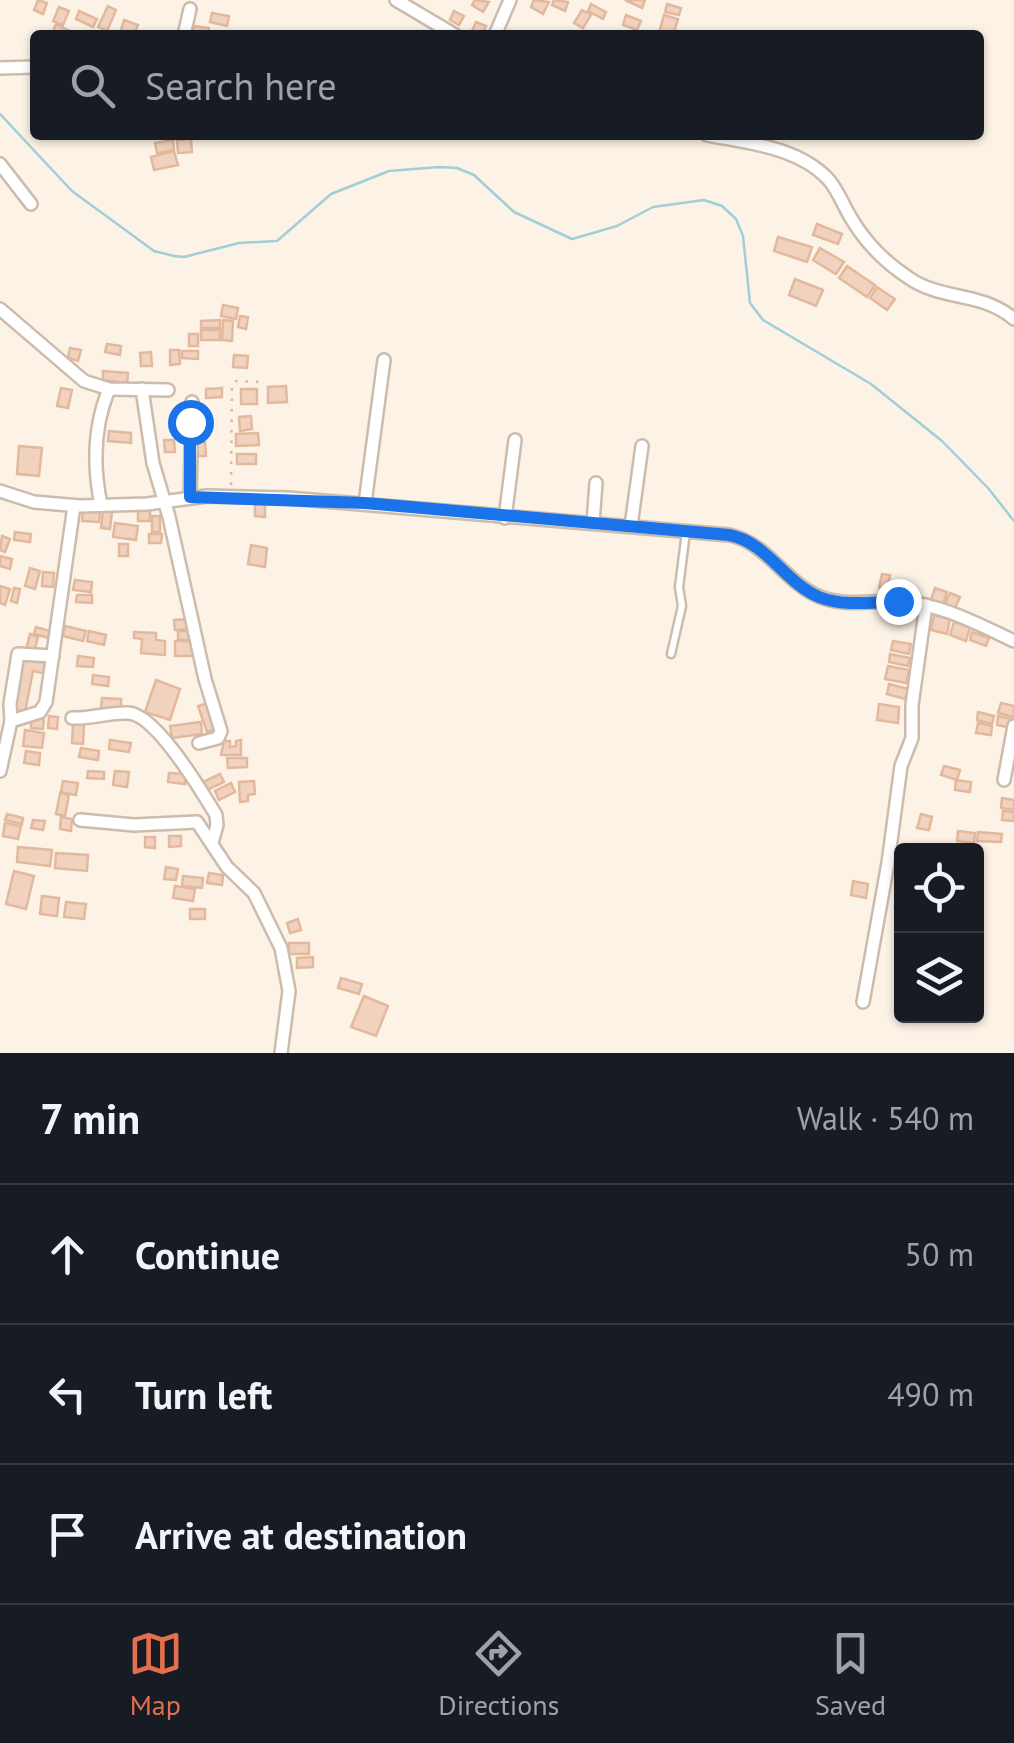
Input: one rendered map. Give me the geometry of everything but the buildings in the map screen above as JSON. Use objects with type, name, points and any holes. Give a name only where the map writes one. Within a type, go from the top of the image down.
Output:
[{"type":"street","points":[[396,0],[447,30]]},
{"type":"street","points":[[497,30],[510,0]]},
{"type":"street","points":[[185,30],[190,9]]},
{"type":"street","points":[[0,68],[30,67]]},
{"type":"street","points":[[735,140],[796,156],[825,176],[866,240],[906,277],[921,286],[981,299],[1014,319]]},
{"type":"street","points":[[0,164],[31,204]]},
{"type":"street","points":[[0,310],[84,381],[109,389],[168,390]]},
{"type":"street","points":[[365,503],[384,360]]},
{"type":"street","points":[[101,505],[97,485],[98,421],[109,389]]},
{"type":"street","points":[[142,389],[153,463],[221,731],[218,738],[200,742]]},
{"type":"street","points":[[190,497],[192,402]]},
{"type":"street","points":[[505,518],[515,440]]},
{"type":"street","points":[[631,526],[642,446]]},
{"type":"street","points":[[593,523],[596,483]]},
{"type":"street","points":[[0,491],[34,502],[74,506],[190,497],[365,503],[749,540],[820,597],[852,604],[898,601],[926,605],[961,616],[1014,641]]},
{"type":"street","points":[[11,721],[44,710],[74,506]]},
{"type":"street","points":[[862,1002],[901,766],[912,738],[912,705],[926,605]]},
{"type":"street","points":[[0,770],[11,721],[18,654],[52,656]]},
{"type":"street","points":[[72,718],[127,712],[142,718],[166,742],[212,808],[218,820],[212,843]]},
{"type":"street","points":[[1004,780],[1014,726]]},
{"type":"street","points":[[80,820],[134,825],[197,822],[228,866],[254,893],[281,948],[289,991],[281,1053]]},
{"type":"lane","points":[[671,654],[682,606],[686,531]]},
{"type":"path","points":[[230,497],[232,384],[260,382]]},
{"type":"waterway","points":[[0,114],[72,191],[154,251],[174,256],[239,243],[277,241],[331,194],[389,171],[457,168],[474,175],[514,212],[572,239],[617,226],[653,207],[704,200],[722,206],[736,219],[743,236],[750,303],[763,320],[871,384],[942,441],[1014,521]]},
{"type":"route","points":[[190,422],[190,497],[365,503],[729,535],[749,540],[784,572],[820,597],[852,604],[898,601]]}]
